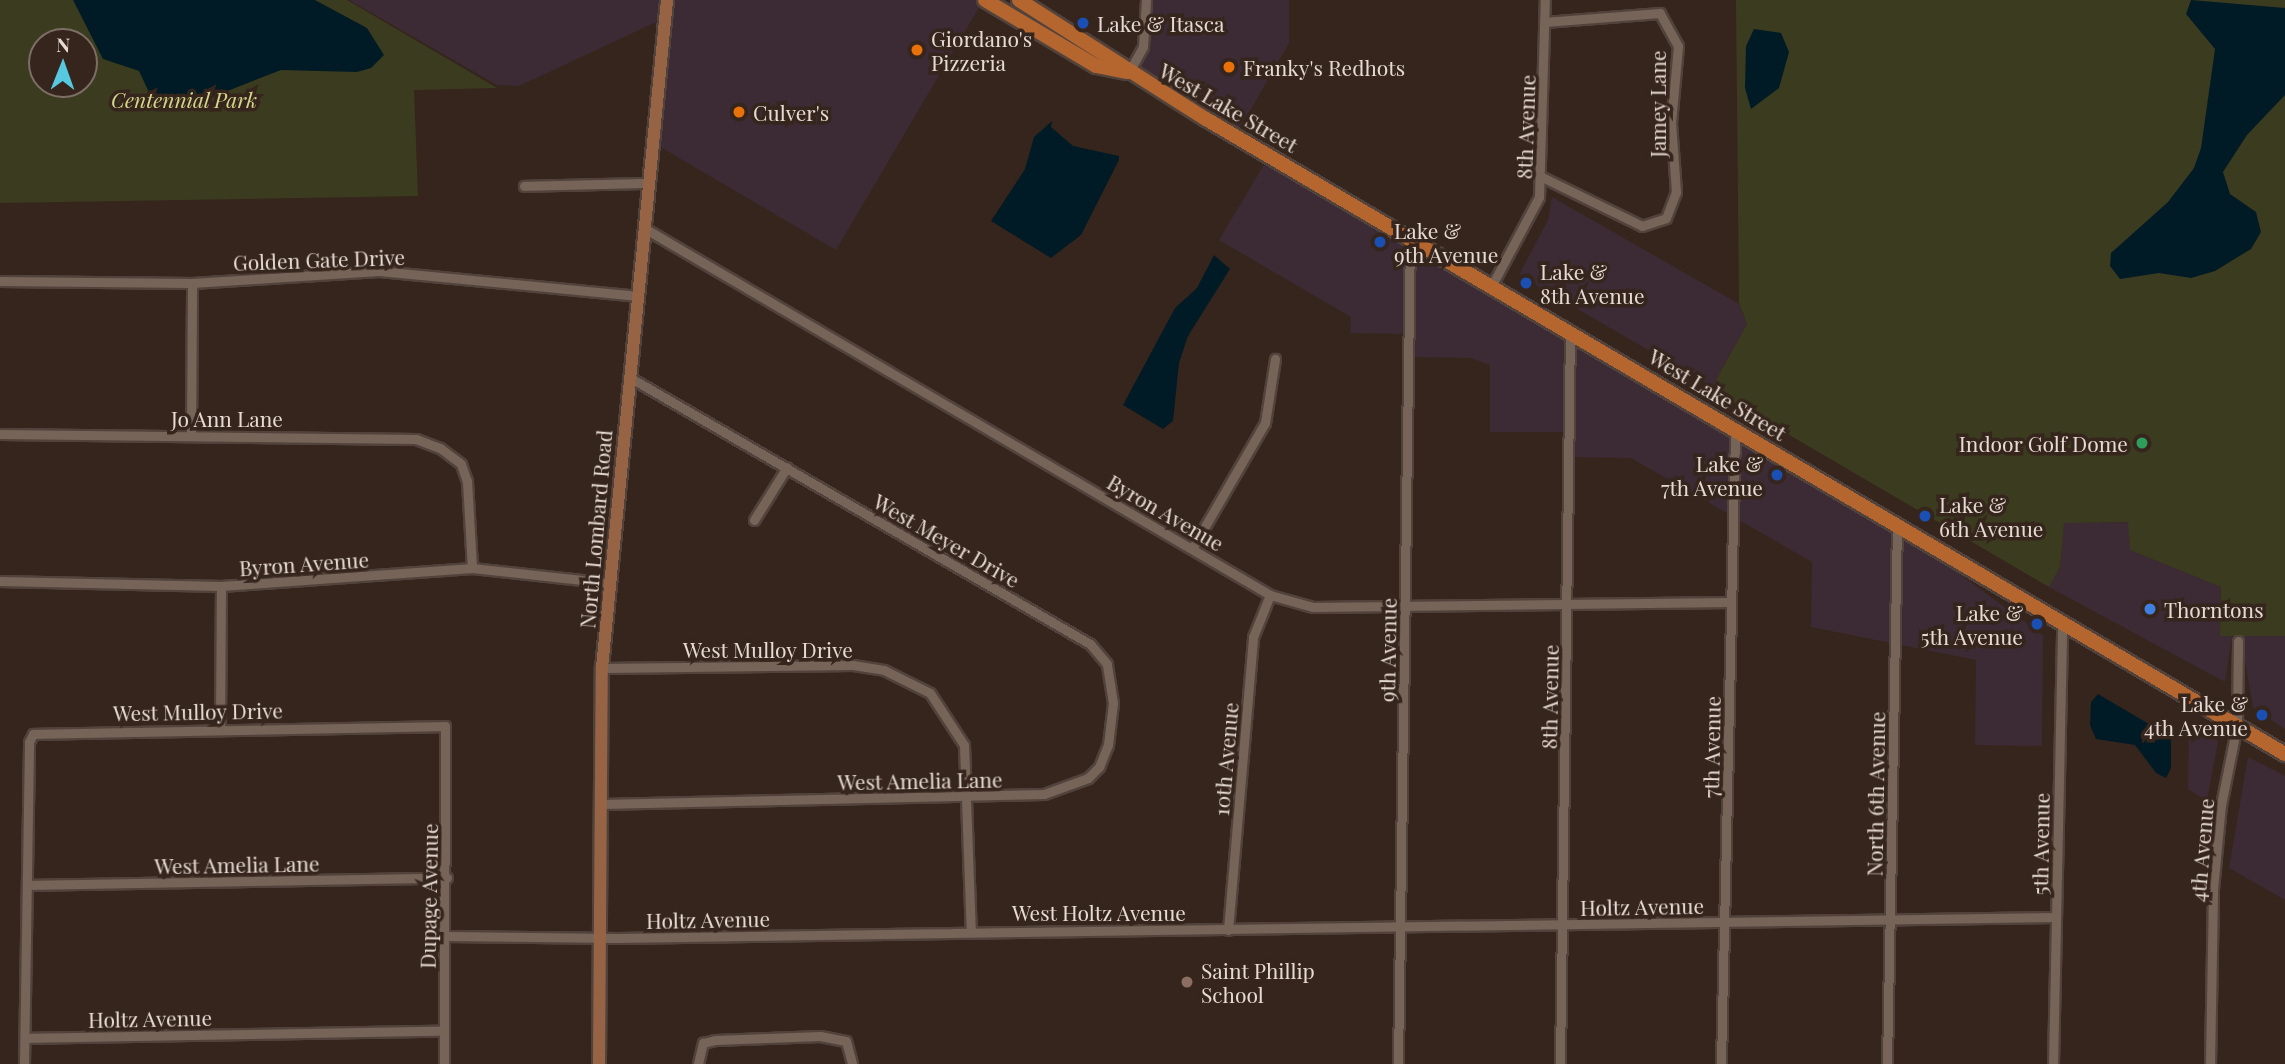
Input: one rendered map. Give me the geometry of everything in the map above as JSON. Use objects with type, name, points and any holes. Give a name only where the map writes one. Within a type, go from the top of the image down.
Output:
[{"type":"main road","name":"West Lake Street","points":[[985,0],[1096,66],[1129,72]]},
{"type":"main road","name":"West Lake Street","points":[[1019,0],[1115,59],[1129,72],[2285,754]]},
{"type":"street","name":"North Lombard Road","points":[[599,1064],[602,668],[667,0]]},
{"type":"street","points":[[1129,72],[1143,47],[1146,0]]},
{"type":"street","name":"8th Avenue","points":[[1492,285],[1536,209],[1542,177],[1545,0]]},
{"type":"street","name":"Jamey Lane","points":[[1542,177],[1642,226],[1666,218],[1676,192],[1671,123],[1678,46],[1660,13],[1544,22]]},
{"type":"street","points":[[524,186],[648,183]]},
{"type":"street","name":"Byron Avenue","points":[[644,228],[1270,595],[1313,607],[1731,602]]},
{"type":"street","name":"9th Avenue","points":[[1398,1064],[1403,927],[1404,607],[1410,237]]},
{"type":"street","name":"Golden Gate Drive","points":[[0,281],[192,283],[400,271],[639,296]]},
{"type":"street","points":[[191,436],[192,283]]},
{"type":"street","name":"8th Avenue","points":[[1560,1064],[1570,330]]},
{"type":"street","points":[[1192,547],[1270,412],[1275,359]]},
{"type":"street","name":"West Meyer Drive","points":[[629,377],[1090,644]]},
{"type":"street","name":"7th Avenue","points":[[1721,1064],[1735,430]]},
{"type":"street","name":"Jo Ann Lane","points":[[0,434],[405,438],[451,455],[461,464],[467,481],[472,568]]},
{"type":"street","points":[[754,520],[787,467]]},
{"type":"street","name":"North 6th Avenue","points":[[1887,1064],[1897,524]]},
{"type":"street","name":"Byron Avenue","points":[[0,581],[221,586],[472,568],[609,583]]},
{"type":"street","points":[[220,728],[221,586]]},
{"type":"street","name":"10th Avenue","points":[[1228,930],[1253,637],[1270,595]]},
{"type":"street","name":"5th Avenue","points":[[2053,1064],[2062,624]]},
{"type":"street","name":"4th Avenue","points":[[2210,1064],[2213,889],[2221,805],[2236,725],[2238,641]]},
{"type":"street","name":"West Amelia Lane","points":[[601,804],[969,796],[1062,791],[1099,767],[1108,744],[1112,690],[1107,664],[1090,644]]},
{"type":"street","name":"West Mulloy Drive","points":[[602,668],[840,664],[884,670],[930,693],[946,712],[964,745],[969,796],[971,932]]},
{"type":"street","name":"West Mulloy Drive","points":[[28,885],[29,742],[33,734],[220,728],[446,728]]},
{"type":"street","name":"Dupage Avenue","points":[[444,1064],[446,728]]},
{"type":"street","name":"West Amelia Lane","points":[[28,885],[447,878]]},
{"type":"street","points":[[24,1064],[28,885]]},
{"type":"street","name":"Holtz Avenue","points":[[1228,930],[2056,917]]},
{"type":"street","name":"West Holtz Avenue","points":[[971,932],[1228,930]]},
{"type":"street","name":"Holtz Avenue","points":[[446,936],[601,938],[971,932]]},
{"type":"street","name":"Holtz Avenue","points":[[25,1038],[444,1031]]},
{"type":"street","points":[[698,1064],[703,1043],[727,1038],[820,1036],[846,1041],[852,1064]]},
{"type":"shaded area","points":[[349,0],[975,0],[981,4],[836,250],[657,145],[669,16],[519,86],[497,85]]},
{"type":"shaded area","points":[[1148,0],[1289,0],[1289,43],[1237,133],[1131,72],[1146,47]]},
{"type":"shaded area","points":[[1268,158],[1407,238],[1407,334],[1350,333],[1351,317],[1219,240]]},
{"type":"shaded area","points":[[1552,197],[1739,304],[1747,324],[1712,387],[1519,275],[1548,220]]},
{"type":"shaded area","points":[[1412,242],[1894,526],[2043,635],[2042,746],[1975,745],[1976,660],[1811,627],[1812,562],[1631,458],[1567,457],[1567,432],[1490,432],[1490,365],[1471,358],[1411,357]]},
{"type":"shaded area","points":[[2129,522],[2130,550],[2221,587],[2220,636],[2232,636],[2225,682],[2049,587],[2060,567],[2064,523]]},
{"type":"shaded area","points":[[2241,636],[2285,636],[2285,729],[2253,708]]},
{"type":"shaded area","points":[[2189,722],[2218,741],[2207,801],[2188,789]]},
{"type":"shaded area","points":[[2248,757],[2285,776],[2285,900],[2229,868]]},
{"type":"green space","name":"Centennial Park","points":[[0,0],[347,0],[497,88],[414,90],[418,196],[0,203]]},
{"type":"green space","points":[[1736,0],[2285,0],[2285,636],[2220,636],[2221,587],[2130,550],[2128,522],[2064,523],[2060,567],[2049,587],[1711,389],[1747,324],[1739,303]]},
{"type":"water","points":[[73,0],[315,0],[367,28],[384,55],[371,68],[357,72],[281,70],[184,108],[166,111],[155,105],[139,71],[103,59],[98,49],[98,28],[87,28]]},
{"type":"water","points":[[2191,0],[2285,8],[2285,95],[2247,135],[2223,172],[2230,194],[2256,212],[2261,232],[2251,249],[2215,271],[2191,278],[2159,273],[2120,279],[2110,266],[2111,253],[2168,202],[2194,168],[2201,148],[2215,49],[2186,14]]},
{"type":"water","points":[[1754,29],[1781,33],[1789,52],[1779,88],[1751,109],[1745,88],[1746,46]]},
{"type":"water","points":[[1052,121],[1051,127],[1073,146],[1119,156],[1119,160],[1081,235],[1051,258],[991,221],[1025,169],[1034,137]]},
{"type":"water","points":[[1214,255],[1230,269],[1188,336],[1179,363],[1173,421],[1163,429],[1123,405],[1175,308],[1197,288]]},
{"type":"water","points":[[2098,694],[2171,737],[2171,768],[2166,778],[2156,773],[2135,745],[2096,739],[2090,725],[2091,702]]},
{"type":"place","name":"Lake & Itasca","points":[[1083,23]]},
{"type":"place","name":"Giordano's Pizzeria","points":[[917,50]]},
{"type":"place","name":"Franky's Redhots","points":[[1229,67]]},
{"type":"place","name":"Culver's","points":[[739,112]]},
{"type":"place","name":"Lake & 9th Avenue","points":[[1380,242]]},
{"type":"place","name":"Lake & 8th Avenue","points":[[1526,283]]},
{"type":"place","name":"Indoor Golf Dome","points":[[2142,443]]},
{"type":"place","name":"Lake & 7th Avenue","points":[[1777,475]]},
{"type":"place","name":"Lake & 6th Avenue","points":[[1925,516]]},
{"type":"place","name":"Thorntons","points":[[2150,609]]},
{"type":"place","name":"Lake & 5th Avenue","points":[[2037,624]]},
{"type":"place","name":"Lake & 4th Avenue","points":[[2262,715]]},
{"type":"place","name":"Saint Phillip School","points":[[1187,982]]}]
